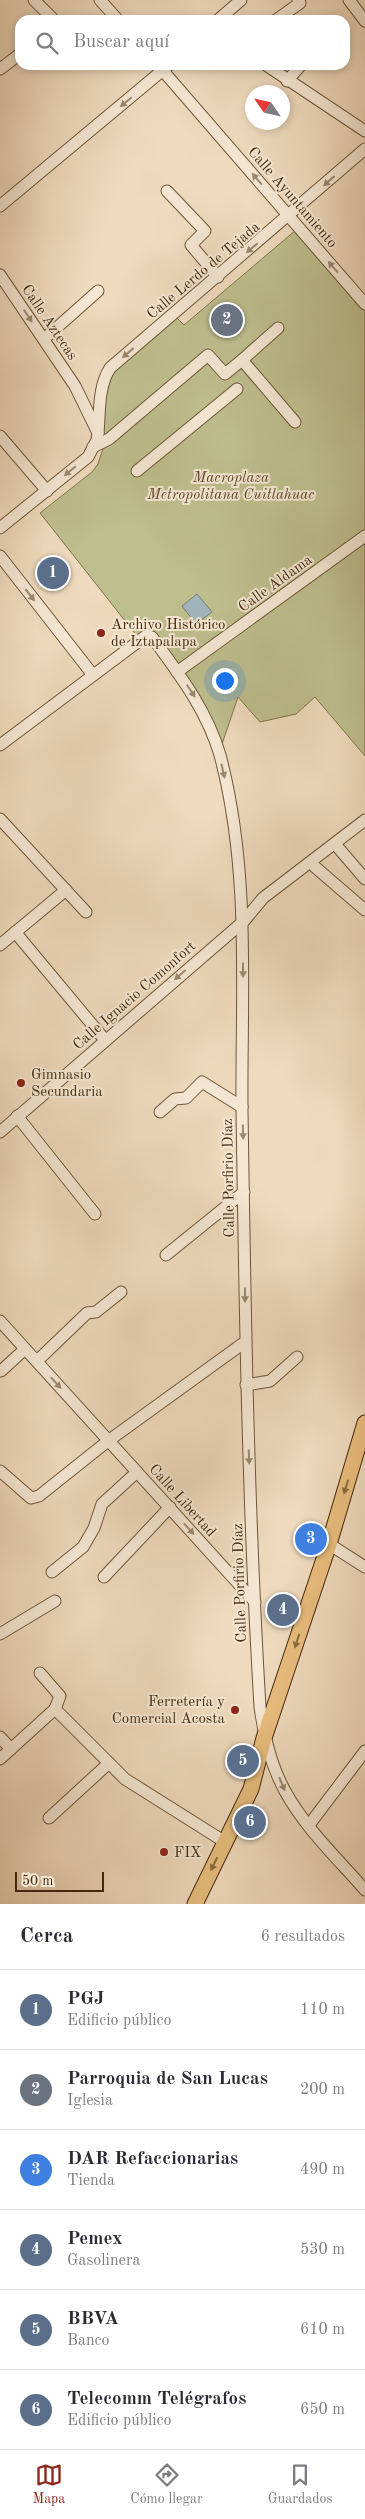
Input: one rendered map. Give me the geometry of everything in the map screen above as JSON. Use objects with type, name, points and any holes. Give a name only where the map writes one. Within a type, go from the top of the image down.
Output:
[{"type":"main road","points":[[195,1904],[251,1789],[264,1738],[329,1544],[365,1425]]},
{"type":"street","points":[[34,0],[49,15]]},
{"type":"street","points":[[100,0],[114,15]]},
{"type":"street","points":[[224,15],[241,0]]},
{"type":"street","points":[[283,15],[300,3],[298,0]]},
{"type":"street","points":[[349,0],[365,21]]},
{"type":"street","points":[[0,69],[15,58]]},
{"type":"street","points":[[0,206],[160,70]]},
{"type":"street","name":"Calle Ayuntamiento","points":[[167,70],[365,304]]},
{"type":"street","points":[[273,70],[365,131]]},
{"type":"street","points":[[287,80],[297,70]]},
{"type":"street","name":"Calle Lerdo de Tejada","points":[[93,447],[98,433],[101,390],[110,368],[365,149]]},
{"type":"street","points":[[167,191],[205,230],[191,245],[218,276]]},
{"type":"street","name":"Calle Aztecas","points":[[0,275],[75,386],[98,433]]},
{"type":"street","points":[[44,339],[98,291]]},
{"type":"street","points":[[225,374],[278,328]]},
{"type":"street","points":[[0,528],[88,457],[93,447],[110,439],[208,355],[238,390],[137,471]]},
{"type":"street","points":[[242,360],[295,422]]},
{"type":"street","points":[[0,436],[47,491]]},
{"type":"street","name":"Calle Aldama","points":[[178,672],[365,536]]},
{"type":"street","points":[[0,745],[93,674],[1,559]]},
{"type":"street","name":"Calle Porfirio Díaz","points":[[93,674],[141,637],[147,635],[152,637],[195,697],[209,725],[219,754],[236,836],[244,921],[242,1108],[245,1342],[260,1708],[264,1738],[285,1791],[309,1825],[365,1890]]},
{"type":"street","points":[[0,819],[86,912]]},
{"type":"street","points":[[256,908],[263,908],[315,867],[365,820]]},
{"type":"street","points":[[256,908],[263,898],[365,829]]},
{"type":"street","points":[[337,847],[365,880]]},
{"type":"street","points":[[315,867],[365,910]]},
{"type":"street","points":[[0,945],[66,890]]},
{"type":"street","name":"Calle Ignacio Comonfort","points":[[0,1132],[244,921],[256,908]]},
{"type":"street","points":[[15,932],[105,1040]]},
{"type":"street","points":[[160,1112],[175,1099],[186,1098],[202,1082],[242,1108]]},
{"type":"street","points":[[17,1116],[95,1214]]},
{"type":"street","points":[[166,1255],[244,1192]]},
{"type":"street","points":[[37,1361],[87,1313],[96,1312],[121,1292]]},
{"type":"street","name":"Calle Libertad","points":[[0,1321],[255,1602]]},
{"type":"street","points":[[0,1471],[31,1498],[39,1496],[108,1442],[245,1342]]},
{"type":"street","points":[[1,1371],[25,1349]]},
{"type":"street","points":[[246,1385],[270,1381],[297,1357]]},
{"type":"street","points":[[52,1572],[83,1547],[94,1528],[102,1504],[137,1472]]},
{"type":"street","points":[[104,1577],[170,1508]]},
{"type":"street","points":[[329,1544],[365,1567]]},
{"type":"street","points":[[0,1634],[56,1601]]},
{"type":"street","points":[[0,1759],[55,1709],[60,1696],[40,1673]]},
{"type":"street","points":[[55,1709],[125,1779],[225,1842]]},
{"type":"street","points":[[0,1737],[11,1749]]},
{"type":"street","points":[[309,1825],[365,1751]]},
{"type":"street","points":[[49,1818],[109,1763]]},
{"type":"green space","name":"Macroplaza Metropolitana Cuitlahuac","points":[[296,230],[365,311],[365,756],[315,697],[296,714],[260,722],[238,697],[220,750],[153,632],[137,636],[40,513],[92,472],[98,464],[105,442],[101,421],[111,373],[175,316],[184,325]]},
{"type":"water","points":[[197,594],[212,612],[196,624],[182,606]]},
{"type":"place","name":"Parroquia de San Lucas","points":[[227,320]]},
{"type":"place","name":"PGJ","points":[[53,573]]},
{"type":"place","name":"Archivo Histórico de Iztapalapa","points":[[101,633]]},
{"type":"place","name":"Gimnasio Secundaria","points":[[21,1083]]},
{"type":"place","name":"DAR Refaccionarias","points":[[311,1539]]},
{"type":"place","name":"Pemex","points":[[283,1610]]},
{"type":"place","name":"Ferretería y Comercial Acosta","points":[[235,1710]]},
{"type":"place","name":"BBVA","points":[[243,1761]]},
{"type":"place","name":"Telecomm Telégrafos","points":[[250,1822]]},
{"type":"place","name":"FIX","points":[[164,1852]]}]
